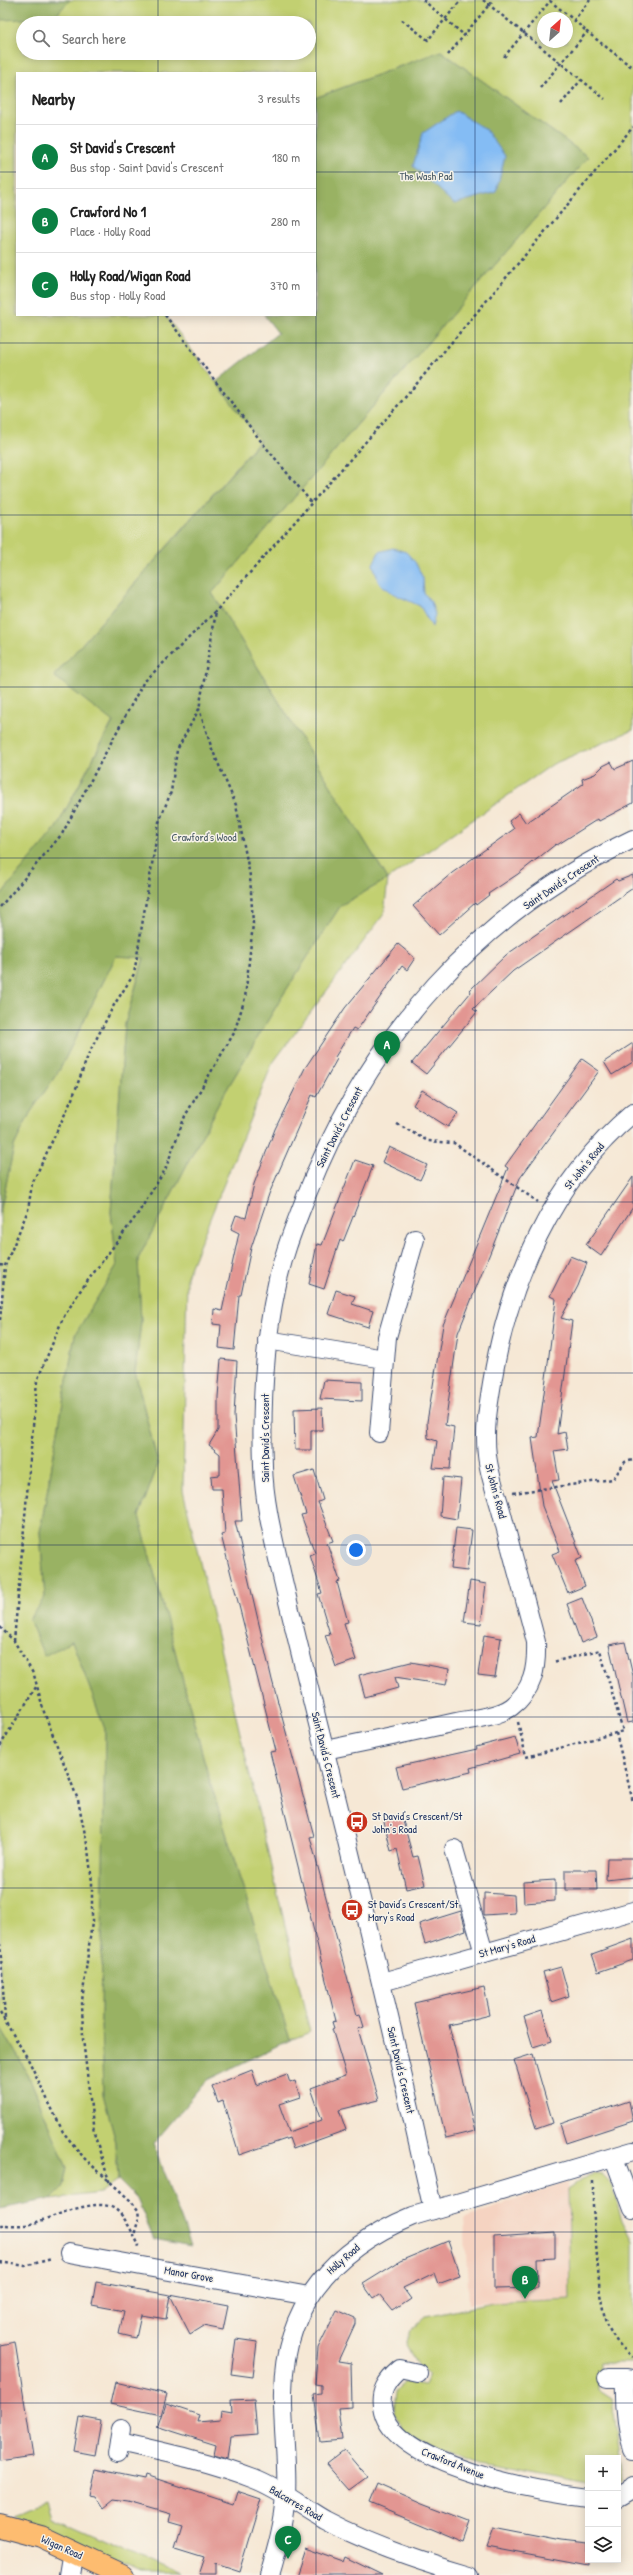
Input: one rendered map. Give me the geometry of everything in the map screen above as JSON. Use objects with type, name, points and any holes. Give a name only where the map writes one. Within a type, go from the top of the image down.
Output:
[{"type":"main road","name":"Wigan Road","points":[[0,2526],[41,2537],[74,2551],[122,2575]]},
{"type":"street","name":"Saint David's Crescent","points":[[433,2210],[382,1982],[294,1631],[268,1511],[263,1466],[267,1340],[277,1284],[292,1232],[331,1139],[350,1100],[378,1056],[413,1009],[445,972],[487,933],[603,853],[633,839]]},
{"type":"street","name":"St John's Road","points":[[325,1750],[483,1717],[513,1704],[533,1680],[536,1666],[536,1642],[487,1456],[486,1423],[494,1368],[508,1308],[536,1239],[570,1180],[615,1128],[633,1114]]},
{"type":"street","points":[[379,1433],[387,1337],[415,1239]]},
{"type":"street","points":[[267,1340],[385,1359]]},
{"type":"street","points":[[454,1849],[484,1953]]},
{"type":"street","name":"St Mary's Road","points":[[382,1982],[633,1911]]},
{"type":"street","name":"Holly Road","points":[[269,2575],[282,2528],[286,2494],[283,2392],[287,2354],[296,2324],[309,2296],[332,2266],[378,2231],[433,2210],[593,2165],[633,2151]]},
{"type":"street","points":[[614,2158],[633,2209]]},
{"type":"street","name":"Manor Grove","points":[[69,2253],[309,2296]]},
{"type":"street","name":"Crawford Avenue","points":[[407,2366],[388,2379],[382,2391],[381,2405],[386,2421],[408,2444],[465,2470],[505,2482],[585,2496]]},
{"type":"street","points":[[622,2378],[626,2422],[633,2450]]},
{"type":"street","name":"Balcarres Road","points":[[119,2442],[196,2460],[254,2479],[286,2494],[326,2520],[379,2544],[432,2564],[470,2575]]},
{"type":"street","points":[[621,2496],[630,2491],[633,2486]]},
{"type":"street","points":[[70,2575],[74,2551]]},
{"type":"path","points":[[423,0],[464,35]]},
{"type":"path","points":[[402,20],[428,40],[461,0]]},
{"type":"path","points":[[484,0],[605,99]]},
{"type":"path","points":[[448,55],[493,0]]},
{"type":"path","points":[[574,20],[590,0]]},
{"type":"path","points":[[504,57],[548,1],[633,68]]},
{"type":"path","points":[[540,88],[587,32]]},
{"type":"path","points":[[561,104],[581,80]]},
{"type":"path","points":[[0,907],[62,834],[143,683],[216,611],[408,394],[633,127]]},
{"type":"path","points":[[165,316],[260,440],[311,502]]},
{"type":"path","points":[[0,1320],[5,1266],[28,1210],[32,1184],[69,1106],[89,1053],[114,1005],[134,974],[159,822],[171,792],[177,750],[199,709],[216,611]]},
{"type":"path","points":[[14,1641],[37,1381],[63,1318],[80,1291],[137,1216],[165,1170],[185,1116],[234,1033],[245,998],[253,924],[250,876],[236,805],[212,749],[199,709]]},
{"type":"path","points":[[397,1124],[428,1141],[454,1143],[552,1212]]},
{"type":"path","points":[[0,1266],[5,1266]]},
{"type":"path","points":[[497,1495],[613,1480],[625,1462],[633,1460]]},
{"type":"path","points":[[0,1627],[14,1641],[34,1675],[36,1687],[78,1800],[88,1849],[92,1882],[92,1922],[82,2001],[83,2039],[94,2133],[110,2184]]},
{"type":"path","points":[[513,1704],[526,1757],[622,1731],[600,1650],[536,1666]]},
{"type":"path","points":[[0,1746],[36,1687]]},
{"type":"path","points":[[616,1733],[633,1802]]},
{"type":"path","points":[[0,1943],[5,2019]]},
{"type":"path","points":[[0,2014],[5,2019],[63,2132],[85,2159],[110,2184],[131,2201],[138,2210],[139,2218],[134,2235]]},
{"type":"path","points":[[593,2165],[593,2207],[600,2294],[606,2324],[619,2345],[633,2357]]},
{"type":"path","points":[[0,2225],[30,2224],[84,2207],[104,2204],[114,2208],[122,2215],[134,2235],[139,2245],[136,2265]]},
{"type":"path","points":[[0,2262],[25,2266],[50,2260],[69,2253]]},
{"type":"shaded area","points":[[568,2182],[570,2299],[469,2304],[464,2218]]},
{"type":"green space","points":[[0,0],[633,0],[633,730],[553,764],[388,879],[212,593],[588,157],[441,51],[316,98],[316,72],[16,72],[16,316],[166,316],[260,440],[54,676],[113,721],[56,828],[0,896]]},
{"type":"green space","points":[[0,0],[70,0],[55,16],[16,16],[16,19],[0,20]]},
{"type":"green space","name":"Crawford's Wood","points":[[441,51],[588,157],[212,593],[388,879],[341,905],[283,995],[221,1099],[138,1259],[141,1322],[135,1372],[158,1464],[139,1516],[208,1775],[290,2040],[207,2080],[153,2144],[191,2246],[154,2239],[137,2199],[118,2180],[116,2142],[103,2094],[101,2019],[105,1729],[72,1641],[44,1656],[29,1619],[45,1597],[40,1532],[75,1335],[117,1265],[111,1212],[125,1024],[144,958],[116,956],[60,1069],[30,1113],[14,1146],[0,1213],[0,896],[56,828],[113,722],[54,676],[260,441],[216,382],[278,333],[265,316],[316,316],[316,98]]},
{"type":"green space","points":[[388,879],[384,914],[272,1064],[187,1276],[183,1490],[310,2032],[290,2040],[208,1775],[139,1516],[158,1464],[135,1372],[141,1322],[138,1259],[221,1099],[283,995],[341,905]]},
{"type":"green space","points":[[116,956],[144,957],[125,1024],[111,1212],[117,1265],[75,1335],[40,1532],[45,1597],[29,1619],[72,1640],[105,1729],[101,2019],[103,2094],[116,2142],[118,2180],[100,2193],[51,2199],[63,2187],[67,2168],[28,2074],[0,2026],[0,1213],[14,1146],[30,1113],[60,1069]]},
{"type":"green space","points":[[0,2026],[28,2074],[67,2168],[63,2187],[51,2199],[0,2209]]},
{"type":"green space","points":[[593,2172],[602,2173],[610,2181],[622,2220],[633,2242],[633,2363],[599,2363],[598,2390],[612,2399],[620,2455],[585,2455],[585,2484],[480,2465],[432,2446],[405,2432],[394,2413],[396,2390],[404,2383],[424,2386],[429,2374],[419,2367],[406,2346],[411,2330],[425,2317],[493,2303],[570,2299],[568,2189]]},
{"type":"green space","points":[[621,2464],[623,2479],[621,2483]]},
{"type":"green space","points":[[47,2502],[52,2518],[181,2575],[142,2575],[13,2514]]},
{"type":"water","points":[[456,111],[486,130],[505,156],[496,192],[454,204],[413,166],[423,133]]},
{"type":"water","points":[[393,548],[406,552],[415,562],[423,578],[424,593],[431,602],[435,614],[432,627],[420,606],[394,594],[379,583],[373,564],[379,552]]},
{"type":"building","points":[[633,761],[633,803],[599,821],[598,819],[557,845],[556,844],[518,874],[488,894],[489,895],[476,905],[475,903],[439,935],[413,906],[452,873],[514,829],[509,821],[519,813],[526,823],[583,784],[582,779],[595,774],[603,766],[611,762],[615,769]]},
{"type":"building","points":[[633,875],[633,888],[513,971],[473,1009],[477,1012],[426,1074],[412,1063],[471,992],[470,990],[506,955],[616,879],[618,881]]},
{"type":"building","points":[[398,944],[415,958],[407,970],[402,966],[357,1030],[353,1028],[335,1057],[337,1059],[316,1097],[312,1095],[269,1194],[251,1248],[241,1295],[239,1295],[234,1350],[219,1348],[221,1325],[213,1324],[214,1309],[222,1311],[239,1233],[231,1229],[236,1215],[246,1218],[254,1184],[275,1129],[305,1068],[345,1008]]},
{"type":"building","points":[[633,1043],[633,1062],[612,1075],[604,1062]]},
{"type":"building","points":[[582,1059],[599,1071],[520,1178],[458,1333],[445,1425],[454,1427],[450,1469],[433,1468],[437,1441],[428,1438],[427,1422],[443,1325],[508,1168],[505,1166]]},
{"type":"building","points":[[422,1090],[458,1113],[448,1127],[413,1105]]},
{"type":"building","points":[[389,1147],[427,1165],[420,1180],[382,1162]]},
{"type":"building","points":[[355,1160],[373,1166],[343,1242],[340,1240],[324,1289],[309,1284],[317,1244],[322,1245]]},
{"type":"building","points":[[633,1177],[633,1207],[601,1256],[586,1245]]},
{"type":"building","points":[[570,1256],[587,1263],[578,1286],[561,1318],[572,1321],[557,1434],[565,1432],[568,1449],[554,1451],[559,1480],[552,1481],[582,1558],[575,1561],[585,1586],[568,1593],[552,1554],[560,1551],[542,1506],[532,1438],[538,1437],[547,1371],[556,1299],[550,1296]]},
{"type":"building","points":[[336,1290],[355,1296],[352,1304],[373,1311],[368,1327],[328,1314]]},
{"type":"building","points":[[221,1359],[237,1361],[234,1415],[242,1521],[235,1521],[272,1680],[314,1836],[310,1837],[357,2015],[360,2014],[364,2027],[358,2029],[379,2100],[339,2110],[346,2130],[293,2149],[289,2138],[239,2155],[223,2101],[218,2103],[212,2086],[252,2070],[257,2085],[287,2074],[290,2083],[295,2081],[300,2097],[279,2104],[289,2132],[322,2120],[311,2088],[346,2075],[332,2029],[334,2028],[332,2022],[336,2021],[270,1752],[276,1751],[221,1535],[225,1534],[222,1489],[212,1489],[211,1476],[220,1475],[220,1454],[209,1445],[218,1430],[218,1397]]},
{"type":"building","points":[[324,1380],[362,1382],[362,1401],[320,1399]]},
{"type":"building","points":[[322,1408],[323,1430],[311,1430],[311,1450],[295,1450],[294,1409]]},
{"type":"building","points":[[314,1470],[323,1500],[318,1502],[333,1541],[327,1543],[340,1581],[337,1582],[348,1622],[344,1623],[356,1660],[336,1667],[325,1635],[330,1634],[318,1594],[322,1593],[310,1555],[315,1553],[301,1515],[306,1514],[294,1476]]},
{"type":"building","points":[[443,1477],[461,1479],[457,1519],[440,1516]]},
{"type":"building","points":[[456,1528],[472,1530],[467,1571],[451,1569]]},
{"type":"building","points":[[470,1581],[486,1584],[481,1624],[464,1622]]},
{"type":"building","points":[[582,1598],[597,1637],[581,1643],[567,1604]]},
{"type":"building","points":[[484,1635],[501,1638],[495,1677],[478,1675]]},
{"type":"building","points":[[625,1642],[633,1676],[633,1722],[627,1723],[609,1645]]},
{"type":"building","points":[[411,1662],[449,1669],[446,1685],[395,1677],[398,1688],[365,1697],[359,1675]]},
{"type":"building","points":[[515,1737],[520,1754],[470,1768],[471,1772],[402,1788],[396,1767],[477,1749],[476,1747]]},
{"type":"building","points":[[402,1817],[413,1857],[418,1856],[425,1885],[406,1889],[397,1849],[391,1851],[384,1821]]},
{"type":"building","points":[[607,1858],[633,1858],[633,1877],[606,1880]]},
{"type":"building","points":[[565,1870],[596,1870],[597,1890],[565,1890]]},
{"type":"building","points":[[555,1880],[555,1901],[524,1903],[523,1882]]},
{"type":"building","points":[[484,1893],[514,1895],[515,1913],[484,1915]]},
{"type":"building","points":[[461,1911],[466,1930],[425,1944],[419,1924]]},
{"type":"building","points":[[633,1939],[633,1960],[598,1972],[592,1954]]},
{"type":"building","points":[[561,1967],[569,1996],[551,2002],[543,1972]]},
{"type":"building","points":[[484,1987],[490,2015],[449,2025],[475,2131],[446,2138],[414,2003]]},
{"type":"building","points":[[542,2011],[552,2041],[533,2047],[524,2017]]},
{"type":"building","points":[[533,2054],[553,2123],[536,2129],[514,2060]]},
{"type":"building","points":[[629,2101],[633,2121],[566,2143],[560,2124]]},
{"type":"building","points":[[555,2233],[555,2258],[537,2259],[538,2288],[494,2289],[494,2237]]},
{"type":"building","points":[[448,2241],[460,2276],[438,2284],[434,2273],[403,2288],[411,2299],[393,2311],[379,2294],[373,2298],[363,2284],[400,2261]]},
{"type":"building","points":[[96,2282],[170,2295],[166,2319],[141,2315],[136,2338],[119,2334],[124,2311],[92,2305]]},
{"type":"building","points":[[170,2295],[228,2306],[223,2330],[203,2326],[190,2334]]},
{"type":"building","points":[[337,2310],[355,2318],[355,2324],[338,2361],[351,2363],[352,2407],[338,2408],[342,2440],[320,2442],[314,2394],[321,2393],[321,2385],[315,2384],[318,2348]]},
{"type":"building","points":[[236,2339],[257,2342],[253,2377],[231,2374]]},
{"type":"building","points":[[15,2342],[33,2456],[0,2461],[0,2345]]},
{"type":"building","points":[[115,2382],[167,2394],[161,2415],[110,2404]]},
{"type":"building","points":[[254,2399],[257,2434],[231,2436],[228,2459],[214,2455],[216,2445],[156,2426],[159,2425],[166,2404],[199,2415],[197,2422],[220,2420],[221,2412],[232,2414],[231,2400]]},
{"type":"building","points":[[80,2417],[101,2421],[95,2455],[74,2451]]},
{"type":"building","points":[[344,2450],[367,2477],[349,2490],[326,2464]]},
{"type":"building","points":[[95,2469],[144,2479],[145,2475],[233,2504],[237,2491],[261,2499],[239,2572],[215,2564],[215,2575],[198,2575],[204,2557],[175,2548],[182,2525],[168,2521],[170,2514],[128,2502],[114,2500],[103,2509],[95,2496],[89,2495]]},
{"type":"building","points":[[377,2484],[422,2504],[469,2522],[462,2542],[369,2503]]},
{"type":"building","points":[[493,2528],[561,2541],[585,2544],[585,2563],[588,2563],[588,2566],[486,2547]]},
{"type":"building","points":[[305,2548],[344,2562],[346,2557],[383,2575],[296,2575]]},
{"type":"place","name":"St David's Crescent","points":[[387,1064]]},
{"type":"place","name":"St David's Crescent/St John's Road","points":[[357,1822]]},
{"type":"place","name":"St David's Crescent/St Mary's Road","points":[[352,1910]]},
{"type":"place","name":"Crawford No 1","points":[[525,2299]]},
{"type":"place","name":"Holly Road/Wigan Road","points":[[288,2559]]},
{"type":"park label","name":"The Wash Pad","points":[[426,176]]}]
